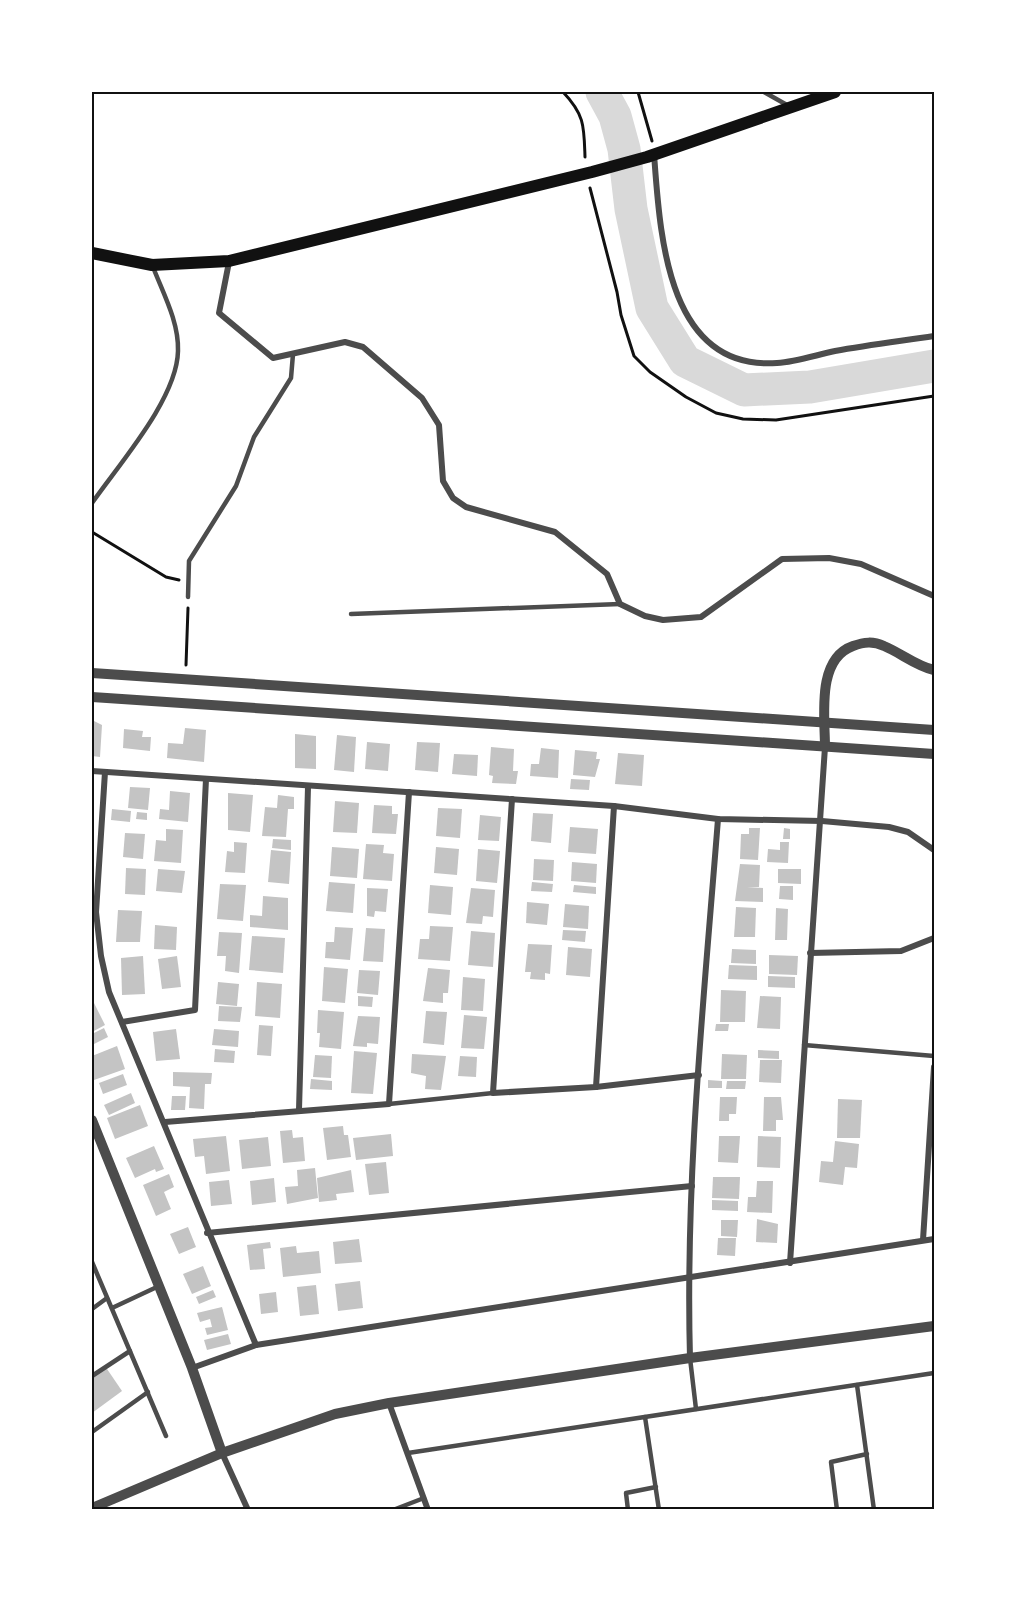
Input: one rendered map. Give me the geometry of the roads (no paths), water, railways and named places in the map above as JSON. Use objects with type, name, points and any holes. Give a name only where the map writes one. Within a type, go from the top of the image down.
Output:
[{"type":"main road","points":[[92,253],[152,265],[229,261],[651,156],[835,92]]},
{"type":"street","points":[[651,156],[659,222],[677,297],[683,311],[700,334],[718,350],[747,361],[777,363],[934,336]]},
{"type":"street","points":[[229,261],[219,313],[273,358],[345,342],[363,347],[422,398],[439,424],[443,481],[453,498],[466,507],[555,532],[607,574],[620,604],[645,616],[663,620],[700,617],[782,559],[830,558],[861,564],[934,596]]},
{"type":"street","points":[[790,1263],[810,953],[822,821],[825,722],[830,670],[837,656],[848,647],[865,641],[884,646],[934,670]]},
{"type":"street","points":[[92,673],[934,730]]},
{"type":"street","points":[[92,697],[934,754]]},
{"type":"street","points":[[92,771],[614,806],[717,819],[822,821],[898,829],[908,832],[934,850]]},
{"type":"street","points":[[105,772],[96,912],[101,956],[109,992],[165,1122],[207,1233],[256,1345]]},
{"type":"street","points":[[122,1022],[195,1010],[206,779]]},
{"type":"street","points":[[299,1110],[308,787]]},
{"type":"street","points":[[165,1122],[389,1104],[409,792]]},
{"type":"street","points":[[512,799],[493,1093],[596,1087],[699,1075]]},
{"type":"street","points":[[596,1087],[614,806]]},
{"type":"street","points":[[690,1358],[688,1277],[692,1186],[717,819]]},
{"type":"street","points":[[810,953],[901,951],[934,938]]},
{"type":"street","points":[[923,1240],[932,1142],[934,1067]]},
{"type":"street","points":[[92,1120],[192,1368],[222,1453],[248,1509]]},
{"type":"street","points":[[207,1233],[692,1186]]},
{"type":"street","points":[[192,1368],[256,1345],[934,1239]]},
{"type":"street","points":[[92,1508],[222,1453],[335,1414],[389,1403],[690,1358],[934,1326]]},
{"type":"street","points":[[389,1403],[428,1509]]},
{"type":"lane","points":[[764,92],[791,107]]},
{"type":"lane","points":[[92,503],[165,402],[178,352],[173,319],[152,265]]},
{"type":"lane","points":[[188,597],[189,561],[236,486],[254,437],[291,378],[293,354]]},
{"type":"lane","points":[[351,614],[620,604]]},
{"type":"lane","points":[[804,1045],[934,1056]]},
{"type":"lane","points":[[389,1104],[493,1093]]},
{"type":"lane","points":[[92,1262],[166,1436]]},
{"type":"lane","points":[[112,1308],[159,1286]]},
{"type":"lane","points":[[92,1309],[107,1298]]},
{"type":"lane","points":[[92,1376],[130,1351]]},
{"type":"lane","points":[[690,1358],[696,1409]]},
{"type":"lane","points":[[408,1453],[934,1373]]},
{"type":"lane","points":[[857,1384],[874,1509]]},
{"type":"lane","points":[[92,1432],[148,1392]]},
{"type":"lane","points":[[645,1417],[659,1509]]},
{"type":"lane","points":[[837,1509],[831,1462],[867,1454]]},
{"type":"lane","points":[[628,1509],[626,1493],[656,1487]]},
{"type":"lane","points":[[393,1509],[424,1498]]},
{"type":"waterway","points":[[602,92],[615,116],[624,149],[631,209],[652,308],[685,361],[744,390],[810,387],[934,366]]}]
